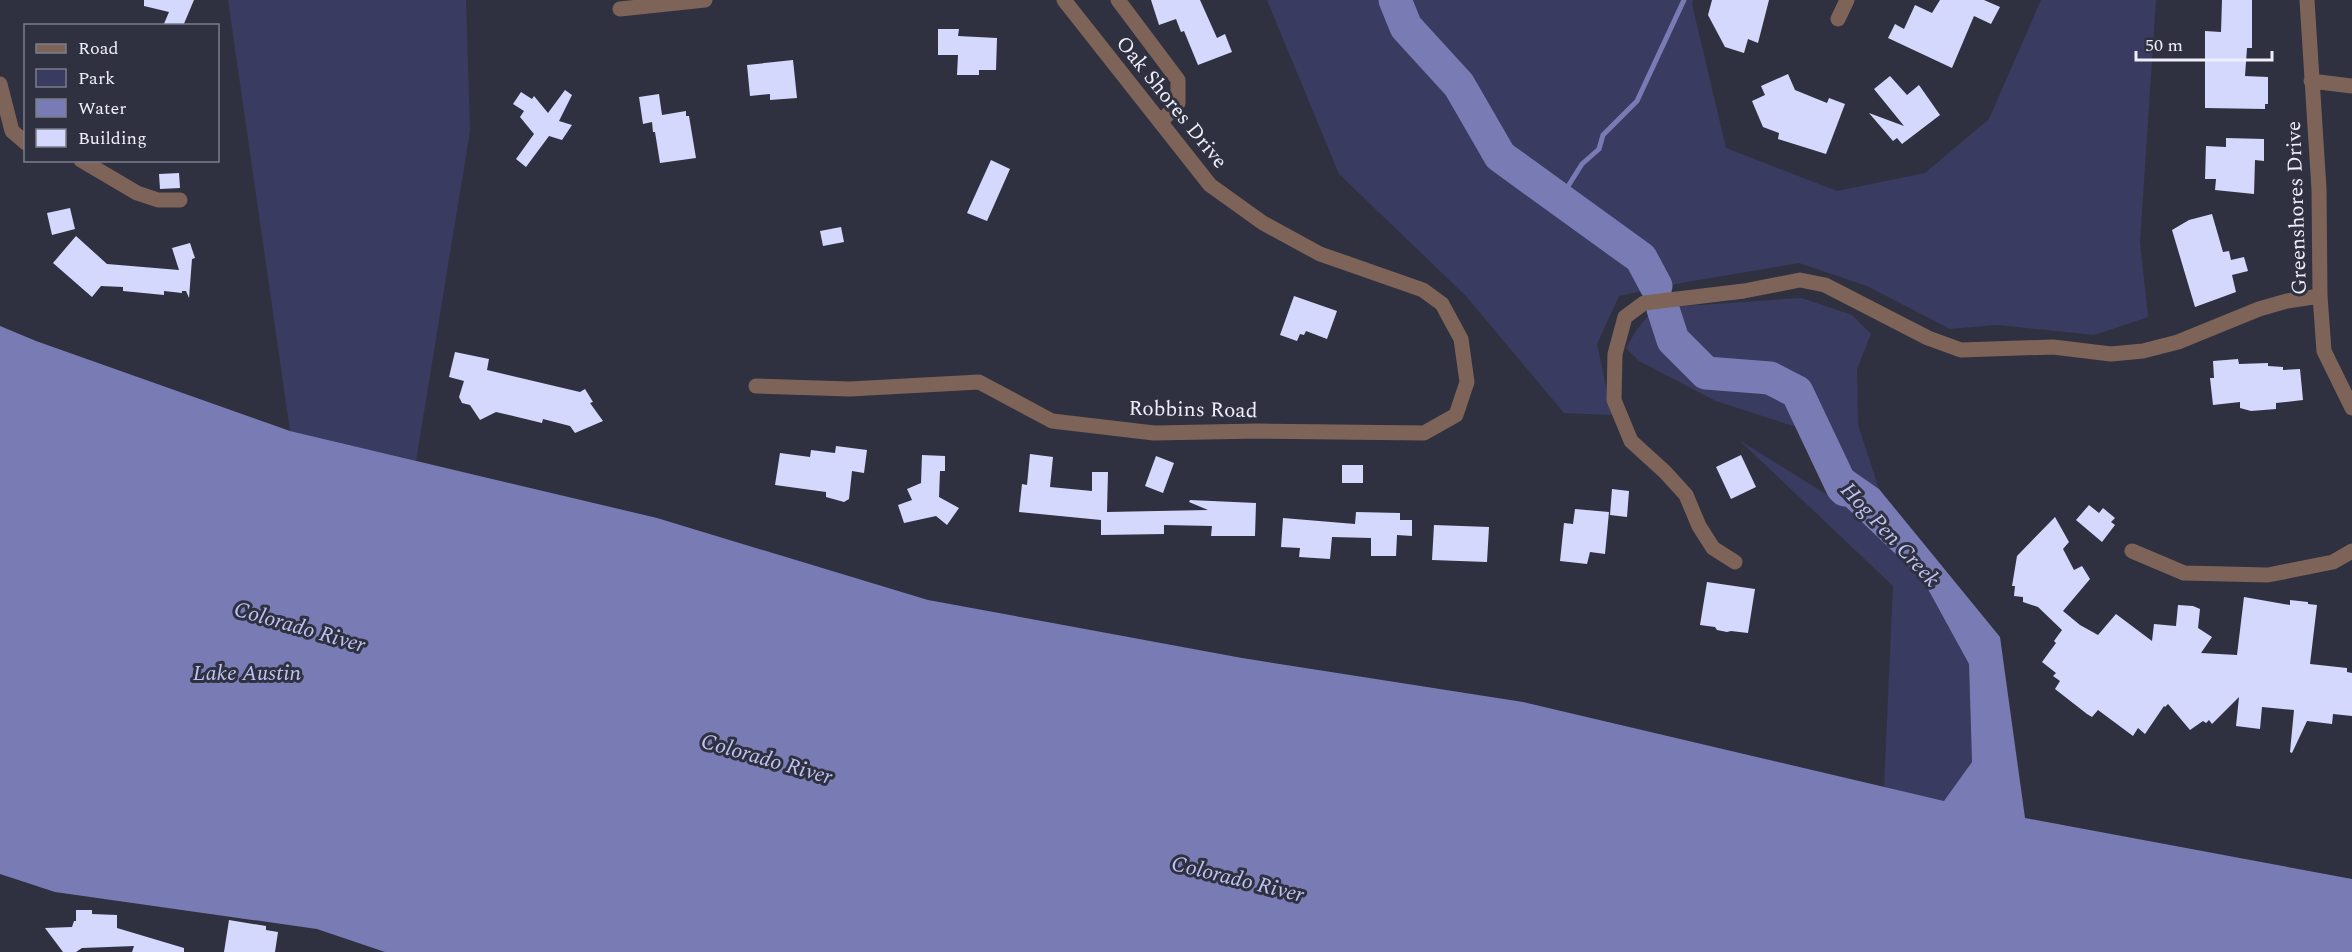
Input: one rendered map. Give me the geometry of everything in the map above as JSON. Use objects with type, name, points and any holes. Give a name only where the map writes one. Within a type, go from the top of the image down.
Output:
[{"type":"street","points":[[620,9],[705,0]]},
{"type":"street","name":"Oak Shores Drive","points":[[1064,0],[1210,185],[1263,223],[1320,254],[1423,290],[1442,304],[1461,339],[1467,381]]},
{"type":"street","points":[[1118,0],[1178,80],[1178,103],[1161,122]]},
{"type":"street","points":[[1838,19],[1847,0]]},
{"type":"street","name":"Greenshores Drive","points":[[2307,0],[2319,189],[2320,296],[2324,351],[2352,408]]},
{"type":"street","points":[[2311,81],[2352,86]]},
{"type":"street","points":[[0,84],[12,131],[24,141]]},
{"type":"street","points":[[84,162],[137,193],[158,200],[180,201]]},
{"type":"street","points":[[1735,562],[1713,548],[1699,526],[1686,495],[1665,471],[1631,441],[1614,400],[1615,354],[1625,317],[1644,303],[1744,291],[1800,280],[1825,285],[1929,338],[1961,350],[2053,347],[2111,354],[2143,351],[2178,342],[2259,309],[2287,301],[2320,296]]},
{"type":"street","name":"Robbins Road","points":[[756,386],[850,389],[979,382],[1052,421],[1154,433],[1259,431],[1424,433],[1456,415],[1467,381]]},
{"type":"street","points":[[2132,551],[2184,573],[2268,575],[2333,562],[2352,551]]},
{"type":"green space","points":[[228,0],[466,0],[470,131],[416,461],[290,431]]},
{"type":"green space","points":[[1267,0],[1693,0],[1692,4],[1726,148],[1837,191],[1925,173],[1989,119],[2041,0],[2156,0],[2140,242],[2148,317],[2094,335],[1997,325],[1950,329],[1867,286],[1799,263],[1619,296],[1597,344],[1612,415],[1564,413],[1466,296],[1339,174]]},
{"type":"green space","points":[[1801,298],[1852,315],[1871,334],[1857,369],[1858,425],[1879,489],[1817,446],[1796,427],[1716,401],[1639,361],[1626,348],[1637,329],[1655,308]]},
{"type":"green space","points":[[1739,440],[1845,506],[1923,580],[1969,664],[1972,762],[1945,801],[1884,788],[1893,586]]},
{"type":"water","name":"Lake Austin","points":[[0,326],[36,341],[290,431],[657,518],[928,600],[1242,658],[1523,702],[1944,801],[1972,762],[1969,664],[1923,580],[1845,506],[1817,446],[1879,489],[2000,637],[2025,818],[2352,879],[2352,952],[385,952],[317,929],[55,892],[0,874]]},
{"type":"building","points":[[144,0],[194,0],[184,24],[164,24],[169,12],[144,6]]},
{"type":"building","points":[[1151,0],[1200,0],[1217,38],[1225,34],[1232,52],[1198,65],[1184,31],[1181,32],[1176,19],[1159,25]]},
{"type":"building","points":[[1712,0],[1769,0],[1758,43],[1748,39],[1744,53],[1725,47],[1708,15]]},
{"type":"building","points":[[1940,0],[1984,0],[2000,7],[1991,24],[1974,16],[1952,68],[1888,38],[1895,24],[1904,29],[1915,5],[1932,13]]},
{"type":"building","points":[[2222,0],[2252,0],[2252,48],[2247,48],[2245,76],[2268,77],[2268,104],[2265,104],[2265,109],[2205,108],[2205,31],[2221,32]]},
{"type":"building","points":[[938,29],[959,29],[958,36],[997,38],[996,70],[979,70],[979,75],[957,75],[958,55],[938,55]]},
{"type":"building","points":[[793,60],[797,98],[770,100],[770,94],[750,96],[747,65]]},
{"type":"building","points":[[1788,74],[1795,90],[1827,103],[1829,98],[1845,104],[1826,154],[1778,139],[1779,133],[1763,127],[1752,101],[1765,95],[1761,86]]},
{"type":"building","points":[[1890,76],[1907,95],[1919,85],[1940,115],[1902,144],[1897,138],[1893,141],[1869,113],[1904,126],[1874,89]]},
{"type":"building","points":[[565,90],[572,95],[559,121],[572,125],[562,140],[549,136],[526,167],[516,159],[534,134],[520,117],[524,111],[513,104],[521,92],[532,99],[534,96],[548,113]]},
{"type":"building","points":[[659,94],[662,115],[686,111],[686,116],[689,116],[696,158],[660,163],[652,122],[643,124],[639,97]]},
{"type":"building","points":[[2226,138],[2264,139],[2264,161],[2255,160],[2254,194],[2215,190],[2216,179],[2205,179],[2206,146],[2226,147]]},
{"type":"building","points":[[991,160],[1010,169],[987,221],[967,213]]},
{"type":"building","points":[[179,173],[180,188],[160,189],[159,174]]},
{"type":"building","points":[[70,208],[75,229],[52,235],[47,213]]},
{"type":"building","points":[[2212,214],[2223,252],[2229,251],[2231,260],[2244,257],[2248,271],[2232,275],[2236,292],[2195,307],[2172,230],[2189,220]]},
{"type":"building","points":[[841,227],[844,242],[823,246],[820,231]]},
{"type":"building","points":[[76,236],[107,264],[179,270],[172,248],[190,243],[195,258],[192,259],[189,298],[186,291],[182,293],[164,291],[164,295],[123,291],[123,287],[101,286],[92,297],[53,263]]},
{"type":"building","points":[[1294,296],[1337,311],[1327,339],[1306,331],[1304,335],[1300,334],[1297,341],[1280,335]]},
{"type":"building","points":[[455,352],[489,359],[487,370],[580,392],[585,389],[593,402],[590,403],[603,421],[575,433],[570,426],[543,419],[542,423],[496,412],[480,420],[470,405],[462,403],[459,397],[464,381],[449,377]]},
{"type":"building","points":[[2238,359],[2239,364],[2268,363],[2268,366],[2283,367],[2283,370],[2300,369],[2303,400],[2276,403],[2276,409],[2251,411],[2240,408],[2240,402],[2213,405],[2210,378],[2214,378],[2213,361]]},
{"type":"building","points":[[836,446],[867,450],[864,473],[852,471],[849,499],[844,502],[826,497],[826,492],[775,485],[780,453],[810,457],[811,450],[835,453]]},
{"type":"building","points":[[1030,454],[1053,457],[1050,487],[1092,491],[1092,472],[1108,472],[1107,512],[1208,510],[1189,502],[1190,500],[1256,503],[1255,536],[1211,536],[1212,526],[1164,525],[1164,534],[1101,535],[1101,520],[1019,512],[1022,484],[1027,485]]},
{"type":"building","points":[[922,455],[945,456],[945,471],[940,471],[939,497],[959,508],[947,525],[936,516],[904,523],[898,505],[912,500],[907,489],[921,483]]},
{"type":"building","points":[[1741,455],[1756,487],[1731,499],[1716,467]]},
{"type":"building","points":[[1156,456],[1174,463],[1163,493],[1145,486]]},
{"type":"building","points":[[1342,465],[1363,465],[1363,483],[1342,483]]},
{"type":"building","points":[[1612,489],[1629,491],[1627,517],[1610,515]]},
{"type":"building","points":[[2089,505],[2099,513],[2103,508],[2115,518],[2111,522],[2115,525],[2102,542],[2076,520]]},
{"type":"building","points":[[1575,509],[1609,512],[1605,554],[1590,552],[1587,564],[1560,561],[1564,523],[1573,524]]},
{"type":"building","points":[[1356,512],[1400,513],[1400,520],[1412,520],[1412,536],[1397,535],[1396,556],[1371,556],[1371,538],[1332,537],[1330,559],[1299,557],[1300,548],[1281,547],[1283,518],[1355,524]]},
{"type":"building","points":[[2055,517],[2069,542],[2063,549],[2074,570],[2082,566],[2090,579],[2063,611],[2080,625],[2098,635],[2116,614],[2152,641],[2154,624],[2176,626],[2178,605],[2193,606],[2200,609],[2198,628],[2212,637],[2201,653],[2237,655],[2244,597],[2290,605],[2290,600],[2317,605],[2310,664],[2347,668],[2347,672],[2352,673],[2352,716],[2333,714],[2332,724],[2307,721],[2292,753],[2290,752],[2294,710],[2262,707],[2260,729],[2236,726],[2239,697],[2212,724],[2209,720],[2206,723],[2203,721],[2190,730],[2168,704],[2164,706],[2145,734],[2138,728],[2133,736],[2098,710],[2092,717],[2087,714],[2055,689],[2060,681],[2053,676],[2056,673],[2042,662],[2056,643],[2054,641],[2062,630],[2038,607],[2023,602],[2023,597],[2014,596],[2015,586],[2012,586],[2017,556]]},
{"type":"building","points":[[1434,525],[1489,527],[1487,562],[1432,560]]},
{"type":"building","points":[[1707,582],[1755,589],[1748,633],[1727,632],[1717,630],[1715,627],[1700,625]]},
{"type":"building","points":[[76,910],[92,910],[92,914],[117,915],[117,928],[184,948],[184,952],[132,952],[134,946],[82,948],[76,952],[63,952],[45,928],[72,927],[76,921]]},
{"type":"building","points":[[229,920],[266,926],[266,930],[278,932],[275,952],[224,952]]},
{"type":"waterway","name":"Hog Pen Creek","points":[[1395,0],[1406,27],[1459,85],[1500,156],[1641,258],[1656,286]]},
{"type":"waterway","points":[[1560,199],[1582,164],[1599,149],[1603,135],[1637,101],[1684,0]]},
{"type":"waterway","name":"Hog Pen Creek","points":[[1663,309],[1673,340],[1706,373],[1770,378],[1797,392],[1845,490]]},
{"type":"water label","name":"Colorado River","points":[[300,626]]},
{"type":"water label","name":"Colorado River","points":[[767,758]]},
{"type":"water label","name":"Colorado River","points":[[1238,878]]}]
